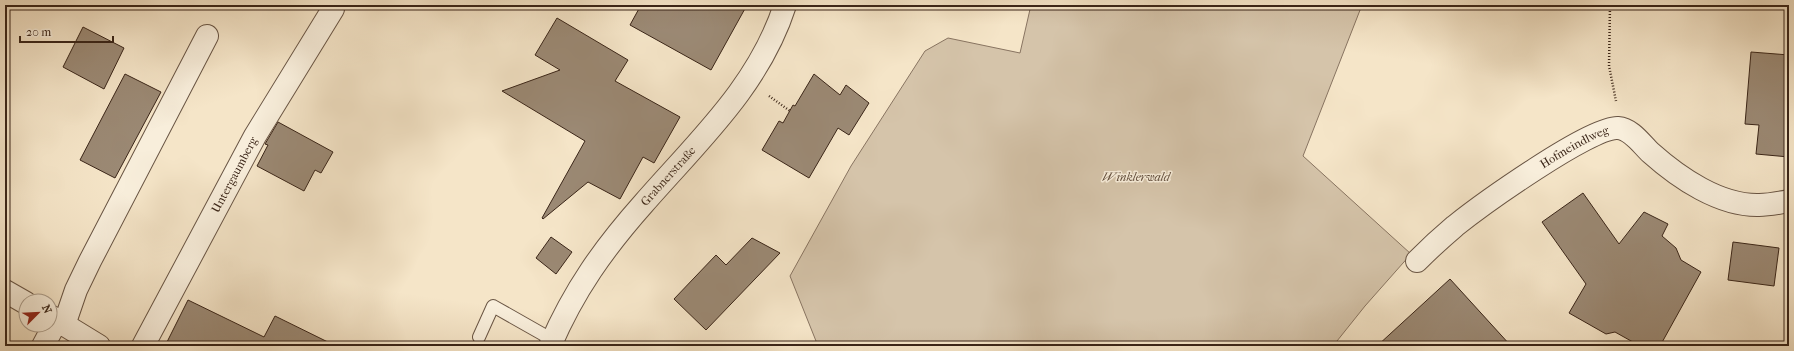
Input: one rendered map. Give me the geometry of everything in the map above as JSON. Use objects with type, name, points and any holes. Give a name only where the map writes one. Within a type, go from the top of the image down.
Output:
[{"type":"street","name":"Grabnerstraße","points":[[551,343],[561,319],[586,277],[611,242],[712,128],[752,76],[778,25],[785,5]]},
{"type":"street","name":"Untergaumberg","points":[[142,346],[255,136],[334,9]]},
{"type":"street","points":[[58,318],[76,290],[207,36]]},
{"type":"street","name":"Hofmeindlweg","points":[[1417,261],[1454,226],[1499,194],[1577,144],[1608,130],[1619,128],[1630,132],[1652,153],[1701,189],[1727,199],[1758,205],[1789,201]]},
{"type":"street","points":[[5,291],[18,298]]},
{"type":"street","points":[[58,321],[99,346]]},
{"type":"street","points":[[43,346],[50,333]]},
{"type":"lane","points":[[479,337],[493,306],[551,343]]},
{"type":"path","points":[[931,9],[932,5]]},
{"type":"path","points":[[1610,5],[1609,66],[1617,104],[1619,128]]},
{"type":"path","points":[[764,93],[790,111]]},
{"type":"green space","name":"Winklerwald","points":[[1031,5],[1362,5],[1303,156],[1411,254],[1365,306],[1333,346],[818,346],[790,276],[851,166],[925,51],[948,38],[1020,53]]},
{"type":"building","points":[[641,5],[747,5],[711,70],[630,25]]},
{"type":"building","points":[[557,18],[628,60],[615,81],[680,117],[654,163],[643,157],[620,199],[588,182],[543,219],[542,218],[585,141],[502,91],[560,70],[535,55]]},
{"type":"building","points":[[83,27],[124,48],[104,89],[63,67]]},
{"type":"building","points":[[1751,52],[1789,55],[1789,157],[1756,154],[1759,125],[1745,124]]},
{"type":"building","points":[[125,74],[161,92],[115,178],[80,160]]},
{"type":"building","points":[[814,74],[840,95],[846,85],[869,103],[849,135],[838,128],[809,178],[762,150],[779,121],[783,123],[793,105],[795,106]]},
{"type":"building","points":[[278,122],[333,152],[321,173],[315,170],[304,191],[257,166],[268,145],[265,144]]},
{"type":"building","points":[[1583,193],[1619,244],[1644,212],[1668,224],[1662,236],[1676,248],[1681,260],[1701,272],[1660,346],[1640,346],[1615,332],[1606,334],[1569,313],[1586,284],[1542,222]]},
{"type":"building","points":[[551,237],[572,252],[556,274],[536,258]]},
{"type":"building","points":[[752,238],[780,253],[706,330],[674,299],[716,255],[726,265]]},
{"type":"building","points":[[1733,242],[1779,248],[1774,286],[1728,280]]},
{"type":"building","points":[[1450,279],[1511,346],[1377,346]]},
{"type":"building","points":[[188,300],[264,337],[275,316],[336,346],[165,346]]}]
